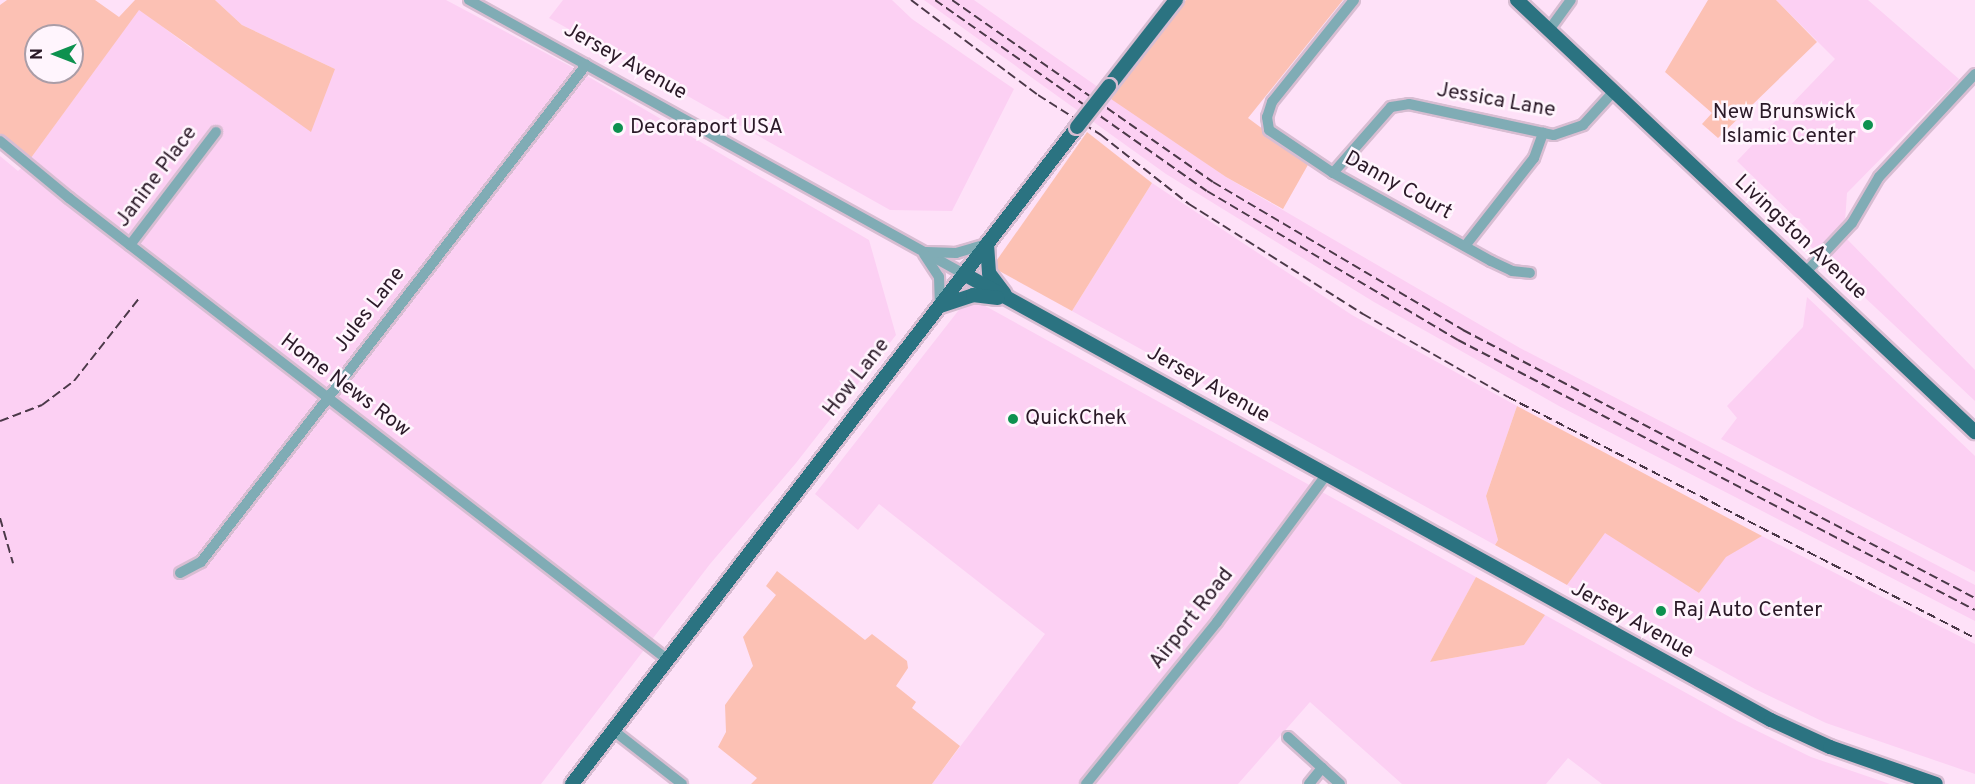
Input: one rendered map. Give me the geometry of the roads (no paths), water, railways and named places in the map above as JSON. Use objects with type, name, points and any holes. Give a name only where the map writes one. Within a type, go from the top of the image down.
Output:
[{"type":"main road","name":"How Lane","points":[[572,784],[1176,0]]},
{"type":"main road","name":"Livingston Avenue","points":[[1517,0],[1975,432]]},
{"type":"main road","points":[[987,244],[989,273],[1009,299]]},
{"type":"main road","name":"Jersey Avenue","points":[[964,274],[1771,720],[1847,753],[1936,784]]},
{"type":"main road","points":[[939,306],[973,295],[1009,299]]},
{"type":"street","name":"Jersey Avenue","points":[[469,0],[964,274]]},
{"type":"street","name":"Danny Court","points":[[1354,0],[1272,102],[1269,111],[1269,130],[1333,173],[1465,246],[1512,271],[1530,273]]},
{"type":"street","points":[[1549,30],[1571,0]]},
{"type":"street","name":"Jules Lane","points":[[180,573],[201,562],[586,65]]},
{"type":"street","points":[[1806,272],[1847,229],[1879,177],[1975,74]]},
{"type":"street","name":"Jessica Lane","points":[[1333,173],[1391,107],[1409,104],[1554,135],[1583,125],[1614,92]]},
{"type":"street","name":"Janine Place","points":[[130,245],[216,132]]},
{"type":"street","points":[[1465,246],[1534,158],[1543,133]]},
{"type":"street","name":"Home News Row","points":[[0,141],[130,245],[668,660]]},
{"type":"street","points":[[922,252],[951,254],[987,244]]},
{"type":"street","points":[[922,252],[939,277],[939,306]]},
{"type":"street","name":"Airport Road","points":[[1086,784],[1217,622],[1326,475]]},
{"type":"street","points":[[614,731],[682,784]]},
{"type":"street","points":[[1288,737],[1340,784]]},
{"type":"street","points":[[1308,784],[1322,768]]},
{"type":"railway","points":[[911,0],[1038,95],[1101,135],[1189,204],[1363,314],[1508,397],[1975,638]]},
{"type":"railway","points":[[935,0],[1207,191],[1458,340],[1975,610]]},
{"type":"railway","points":[[952,0],[1213,182],[1463,330],[1975,598]]},
{"type":"railway","points":[[0,421],[42,405],[74,381],[140,297]]},
{"type":"railway","points":[[0,518],[13,563]]},
{"type":"place","name":"New Brunswick Islamic Center","points":[[1868,125]]},
{"type":"place","name":"Decoraport USA","points":[[618,128]]},
{"type":"place","name":"QuickChek","points":[[1013,419]]},
{"type":"place","name":"Raj Auto Center","points":[[1661,611]]}]
